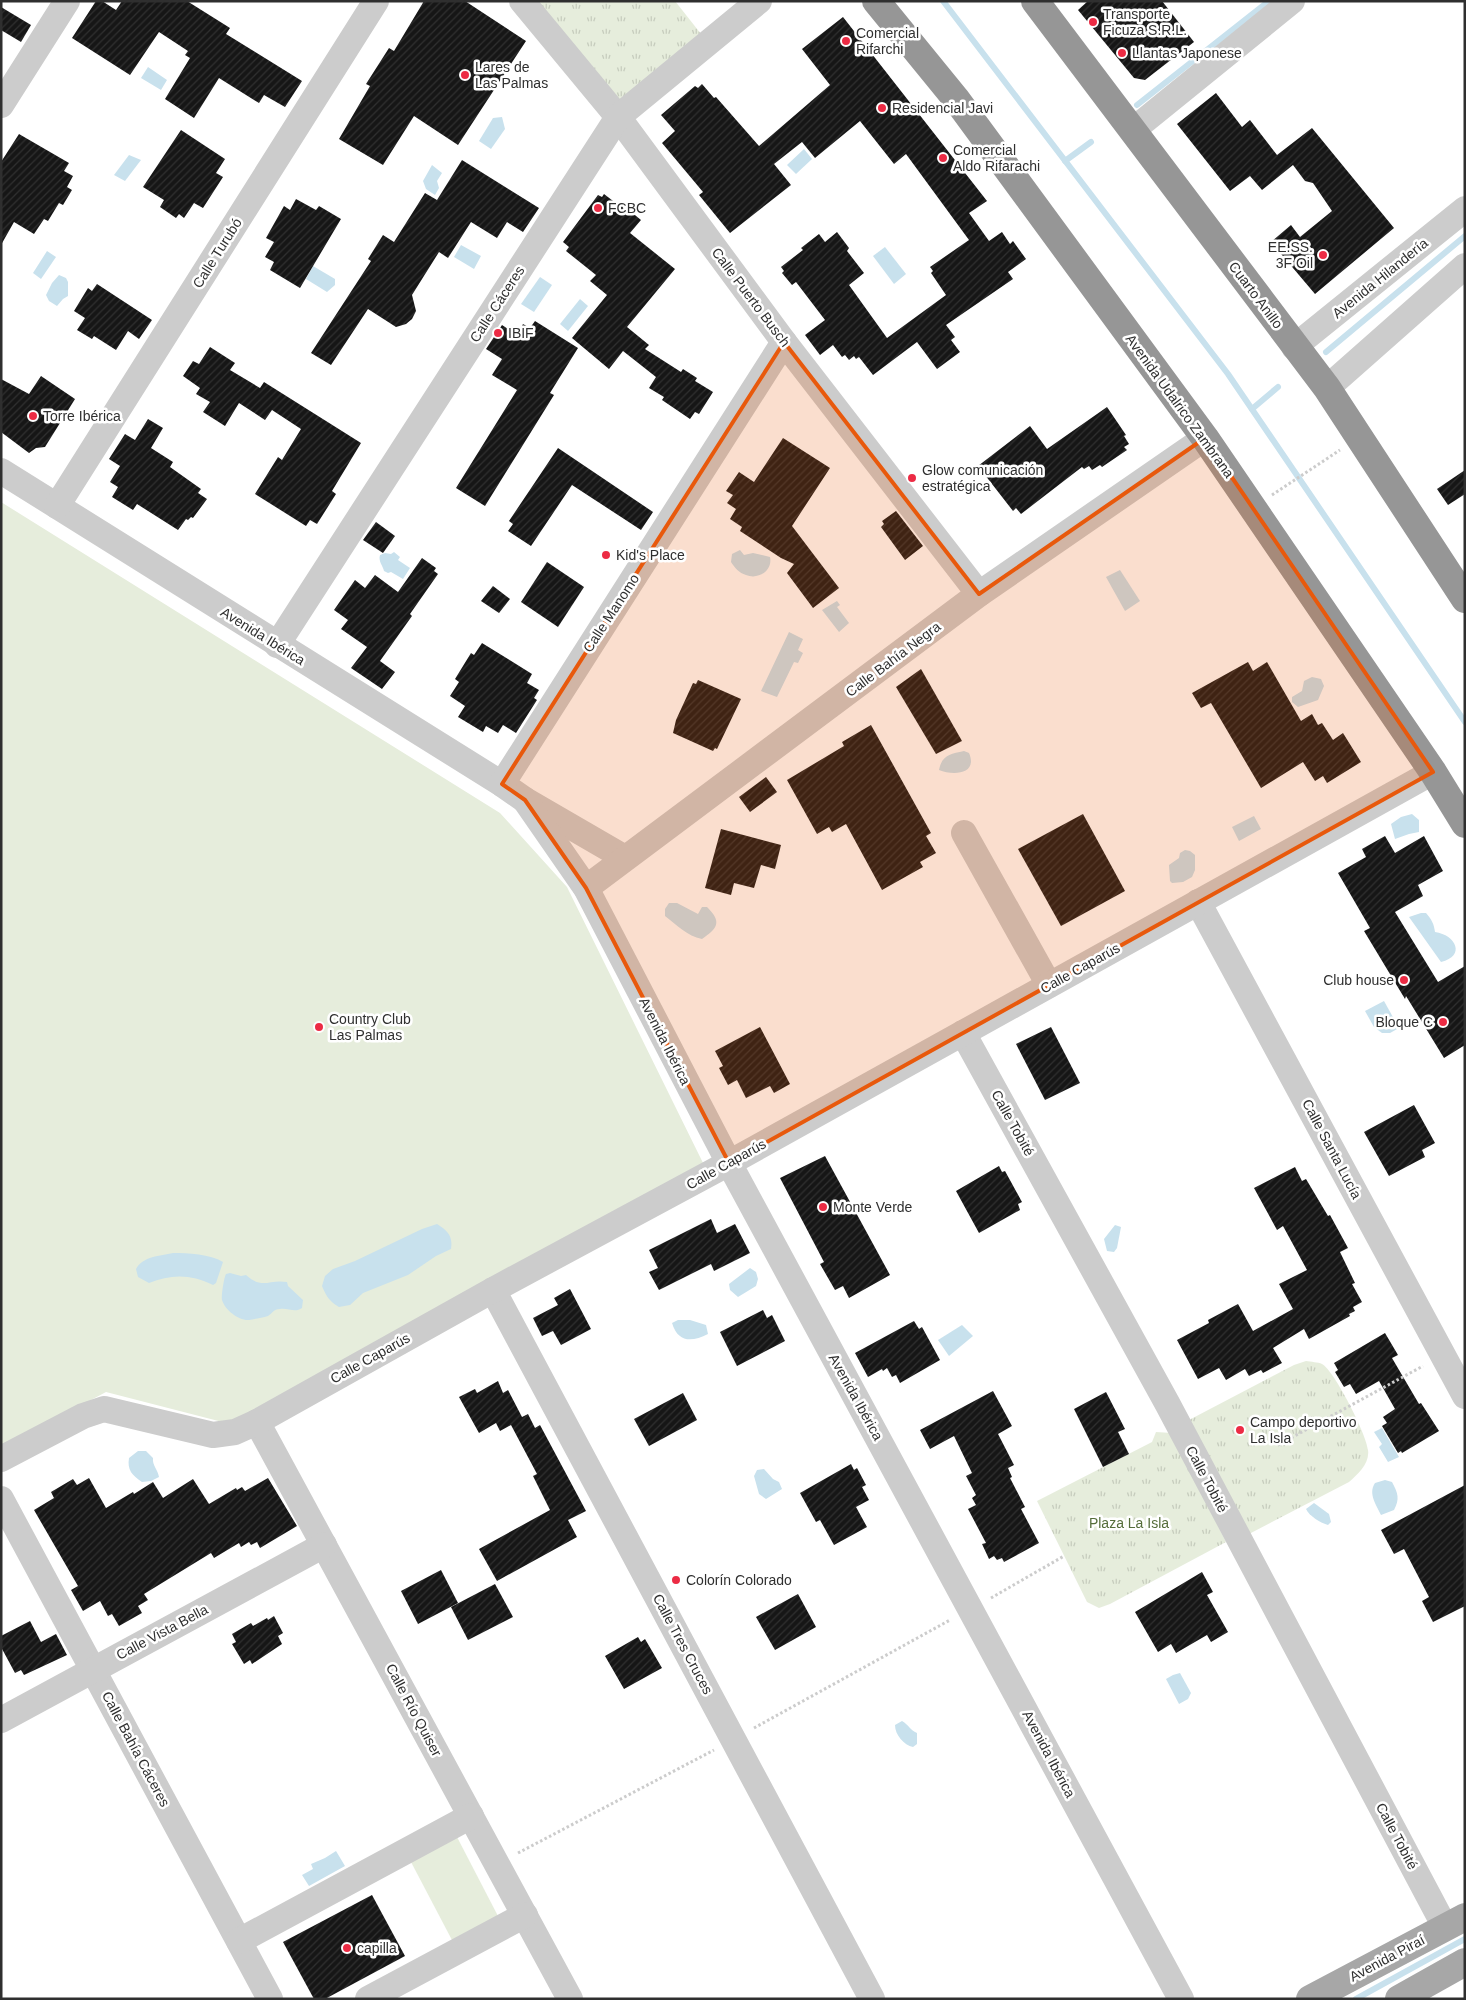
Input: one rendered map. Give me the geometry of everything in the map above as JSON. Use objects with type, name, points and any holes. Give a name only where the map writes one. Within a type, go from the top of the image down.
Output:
[{"type":"highway","name":"Avenida Udalrico Zambrana","points":[[876,1],[956,99],[1205,438],[1432,772],[1465,824]]},
{"type":"highway","name":"Cuarto Anillo","points":[[1035,1],[1294,347],[1327,388],[1465,599]]},
{"type":"main road","name":"Avenida Piraí","points":[[1310,1999],[1455,1922]]},
{"type":"main road","points":[[1399,1999],[1465,1962]]},
{"type":"street","points":[[1,105],[67,1]]},
{"type":"street","name":"Calle Turubó","points":[[57,506],[376,1]]},
{"type":"street","name":"Calle Puerto Busch","points":[[522,1],[618,117],[784,342],[979,594]]},
{"type":"street","name":"Calle Cáceres","points":[[277,644],[618,117],[759,1]]},
{"type":"street","points":[[1133,130],[1292,1]]},
{"type":"street","name":"Avenida Hilandería","points":[[1294,347],[1465,209]]},
{"type":"street","points":[[1327,388],[1465,266]]},
{"type":"street","name":"Calle Manomo","points":[[502,784],[784,342]]},
{"type":"street","name":"Calle Bahía Negra","points":[[586,888],[979,594],[1205,438]]},
{"type":"street","name":"Avenida Ibérica","points":[[1,471],[525,800],[625,858]]},
{"type":"street","name":"Calle Caparús","points":[[1,1459],[83,1416],[104,1409],[213,1435],[235,1432],[257,1422],[493,1290],[729,1163],[964,1033],[1432,772]]},
{"type":"street","name":"Avenida Ibérica","points":[[525,800],[586,888],[729,1163],[1181,1999]]},
{"type":"street","points":[[964,834],[1049,985]]},
{"type":"street","name":"Calle Santa Lucía","points":[[1198,902],[1465,1396]]},
{"type":"street","name":"Calle Tobité","points":[[964,1033],[1455,1922]]},
{"type":"street","name":"Calle Tres Cruces","points":[[493,1290],[735,1739],[872,1999]]},
{"type":"street","name":"Calle Río Quiser","points":[[257,1422],[570,1999]]},
{"type":"street","name":"Calle Bahía Cáceres","points":[[1,1499],[239,1941],[264,1996]]},
{"type":"street","name":"Calle Vista Bella","points":[[1,1720],[324,1545]]},
{"type":"street","points":[[239,1941],[471,1816]]},
{"type":"street","points":[[368,1999],[525,1915]]},
{"type":"path","points":[[1284,487],[1328,458]]},
{"type":"path","points":[[1278,1445],[1419,1369],[1442,1353]]},
{"type":"path","points":[[497,1864],[735,1739],[1064,1556]]},
{"type":"highlighted area","points":[[784,342],[979,594],[1205,438],[1433,772],[729,1163],[586,888],[525,800],[502,784]]},
{"type":"green space","points":[[537,1],[675,1],[705,39],[622,103]]},
{"type":"green space","name":"Country Club Las Palmas","points":[[1,502],[500,813],[567,887],[705,1167],[234,1425],[106,1392],[1,1448]]},
{"type":"green space","points":[[1306,1361],[1322,1364],[1342,1390],[1366,1442],[1368,1450],[1367,1459],[1359,1472],[1349,1482],[1249,1534],[1189,1420],[1294,1365]]},
{"type":"green space","name":"Plaza La Isla","points":[[1156,1432],[1172,1433],[1226,1542],[1110,1604],[1099,1608],[1087,1602],[1037,1501],[1152,1442]]},
{"type":"green space","points":[[457,1837],[499,1918],[453,1942],[411,1862]]},
{"type":"water","points":[[148,67],[167,80],[161,90],[141,78]]},
{"type":"water","points":[[502,117],[505,129],[491,149],[479,141],[493,118]]},
{"type":"water","points":[[804,149],[812,159],[796,174],[787,165]]},
{"type":"water","points":[[129,155],[141,160],[125,181],[114,175]]},
{"type":"water","points":[[432,165],[442,173],[437,181],[439,188],[435,195],[426,189],[423,181]]},
{"type":"water","points":[[461,245],[481,256],[474,269],[454,257]]},
{"type":"water","points":[[885,247],[906,274],[894,284],[873,256]]},
{"type":"water","points":[[47,251],[56,257],[41,279],[33,273]]},
{"type":"water","points":[[313,266],[335,279],[335,285],[327,292],[306,279]]},
{"type":"water","points":[[59,275],[66,278],[68,282],[68,296],[57,306],[49,301],[46,295],[52,283]]},
{"type":"water","points":[[540,277],[552,285],[534,312],[521,304]]},
{"type":"water","points":[[580,299],[588,306],[568,331],[560,324]]},
{"type":"water","points":[[740,550],[744,555],[753,553],[770,557],[767,570],[755,576],[739,572],[731,562],[732,554]]},
{"type":"water","points":[[394,552],[400,557],[398,560],[410,568],[403,579],[391,572],[384,571],[380,561],[380,555]]},
{"type":"water","points":[[1120,570],[1140,601],[1125,611],[1106,577]]},
{"type":"water","points":[[837,601],[840,605],[837,607],[849,623],[839,632],[822,610]]},
{"type":"water","points":[[789,632],[803,639],[798,650],[803,653],[798,663],[794,662],[777,697],[761,691]]},
{"type":"water","points":[[1312,677],[1321,679],[1324,686],[1318,700],[1298,707],[1292,702],[1292,697],[1302,691],[1304,681]]},
{"type":"water","points":[[964,751],[969,753],[971,760],[967,769],[957,773],[939,770],[942,761],[947,756]]},
{"type":"water","points":[[1412,814],[1419,820],[1419,832],[1395,839],[1391,824],[1401,817]]},
{"type":"water","points":[[1254,816],[1261,829],[1239,841],[1232,827]]},
{"type":"water","points":[[1185,850],[1195,855],[1195,870],[1192,877],[1183,882],[1172,883],[1170,881],[1169,865],[1179,858],[1180,853]]},
{"type":"water","points":[[669,903],[677,903],[698,914],[702,907],[707,907],[715,917],[715,928],[702,939],[682,930],[665,916],[665,909]]},
{"type":"water","points":[[1426,913],[1430,918],[1435,932],[1453,941],[1456,951],[1449,959],[1441,962],[1409,917]]},
{"type":"water","points":[[1384,1001],[1399,1028],[1390,1033],[1382,1033],[1374,1027],[1365,1011]]},
{"type":"water","points":[[437,1224],[449,1234],[451,1249],[436,1256],[408,1275],[363,1293],[350,1305],[339,1307],[327,1296],[322,1286],[325,1276],[333,1269]]},
{"type":"water","points":[[1115,1225],[1121,1227],[1117,1248],[1114,1252],[1107,1251],[1104,1239]]},
{"type":"water","points":[[173,1253],[205,1256],[223,1262],[216,1283],[213,1285],[205,1281],[181,1276],[149,1283],[138,1277],[136,1269],[143,1261],[152,1257]]},
{"type":"water","points":[[750,1268],[756,1272],[758,1279],[756,1286],[738,1297],[730,1290],[729,1284]]},
{"type":"water","points":[[230,1273],[241,1276],[246,1275],[261,1283],[287,1282],[288,1286],[303,1300],[302,1308],[294,1310],[278,1309],[268,1316],[249,1320],[241,1319],[226,1307],[222,1300],[225,1276]]},
{"type":"water","points":[[678,1320],[690,1320],[706,1325],[708,1334],[686,1339],[678,1334],[672,1323]]},
{"type":"water","points":[[962,1325],[973,1336],[949,1356],[938,1340]]},
{"type":"water","points":[[1382,1428],[1399,1457],[1388,1462],[1379,1447],[1382,1444],[1374,1432]]},
{"type":"water","points":[[138,1451],[146,1451],[153,1458],[153,1463],[159,1477],[151,1481],[142,1482],[133,1474],[129,1466],[129,1458]]},
{"type":"water","points":[[764,1469],[773,1479],[779,1482],[782,1489],[766,1499],[759,1494],[754,1476],[757,1470]]},
{"type":"water","points":[[1385,1480],[1392,1482],[1398,1499],[1394,1510],[1381,1515],[1372,1491],[1375,1483]]},
{"type":"water","points":[[1314,1503],[1329,1514],[1331,1522],[1328,1525],[1315,1519],[1306,1509]]},
{"type":"water","points":[[1180,1673],[1191,1693],[1188,1699],[1179,1704],[1166,1679]]},
{"type":"water","points":[[902,1721],[917,1733],[917,1744],[913,1747],[903,1742],[898,1736],[895,1725]]},
{"type":"water","points":[[336,1851],[345,1866],[309,1886],[302,1875],[313,1869],[311,1864]]},
{"type":"building","points":[[96,1],[102,1],[116,10],[122,1],[187,1],[230,28],[226,34],[302,81],[285,107],[264,95],[259,103],[219,78],[194,118],[165,99],[190,58],[185,55],[188,51],[159,32],[130,75],[72,38]]},
{"type":"building","points":[[424,1],[465,1],[526,41],[458,145],[414,116],[383,165],[339,139],[370,86],[366,84],[389,48],[394,51]]},
{"type":"building","points":[[1088,1],[1162,1],[1194,42],[1145,80],[1134,78],[1078,10]]},
{"type":"building","points":[[1,7],[31,25],[21,42],[1,30]]},
{"type":"building","points":[[843,17],[987,201],[969,213],[989,241],[1002,232],[1010,244],[1013,241],[1026,259],[1008,272],[1013,279],[946,325],[955,337],[951,340],[960,352],[937,369],[917,342],[873,375],[859,357],[856,359],[854,356],[849,360],[845,355],[842,357],[833,345],[820,355],[805,335],[825,320],[796,282],[792,285],[782,273],[784,271],[781,267],[803,250],[801,248],[819,234],[825,242],[837,232],[849,248],[847,251],[864,273],[849,285],[887,338],[946,295],[931,273],[933,271],[930,267],[969,240],[906,154],[894,164],[860,121],[815,158],[802,142],[774,164],[791,185],[730,233],[699,195],[703,192],[662,143],[675,131],[661,115],[695,86],[698,88],[702,84],[714,98],[716,97],[759,146],[830,85],[802,49]]},
{"type":"building","points":[[1216,93],[1242,127],[1250,120],[1277,155],[1312,128],[1394,228],[1315,294],[1271,242],[1291,225],[1300,237],[1332,211],[1313,183],[1305,181],[1293,165],[1262,190],[1250,176],[1230,191],[1177,124]]},
{"type":"building","points":[[181,130],[225,159],[216,173],[223,177],[203,208],[194,203],[184,218],[179,214],[176,218],[160,207],[164,200],[143,187]]},
{"type":"building","points":[[19,134],[69,163],[64,171],[73,176],[67,187],[72,190],[63,205],[59,203],[48,221],[44,219],[34,234],[14,222],[1,245],[1,162]]},
{"type":"building","points":[[462,160],[539,208],[523,232],[507,222],[497,238],[471,222],[448,258],[439,252],[412,295],[416,311],[412,319],[406,324],[396,327],[368,309],[331,365],[311,353],[371,261],[368,259],[383,235],[394,242],[425,193],[437,200]]},
{"type":"building","points":[[604,194],[617,204],[619,202],[641,220],[630,233],[675,269],[627,327],[649,345],[645,349],[681,372],[683,369],[697,378],[695,381],[713,392],[699,414],[695,412],[690,419],[662,400],[664,397],[649,388],[656,377],[623,351],[609,369],[572,338],[607,295],[590,281],[596,275],[566,251],[569,247],[563,242],[598,195],[602,197]]},
{"type":"building","points":[[296,199],[316,210],[319,206],[341,219],[300,288],[270,270],[274,262],[265,257],[274,242],[266,238],[284,206],[290,210]]},
{"type":"building","points":[[97,284],[152,320],[139,339],[128,331],[116,350],[94,336],[92,339],[77,330],[85,318],[74,311],[88,288],[92,291]]},
{"type":"building","points":[[535,321],[578,348],[550,393],[554,395],[485,506],[456,488],[517,390],[492,375],[502,359],[486,349],[502,325],[517,335],[523,324],[530,328]]},
{"type":"building","points":[[210,347],[235,363],[230,370],[260,388],[264,382],[361,443],[332,491],[336,494],[317,524],[310,520],[306,526],[255,494],[278,457],[282,460],[301,429],[272,410],[265,420],[239,403],[225,426],[203,412],[210,402],[196,394],[200,388],[183,376],[193,361],[199,364]]},
{"type":"building","name":"Torre Ibérica","points":[[41,376],[75,399],[45,447],[36,448],[29,453],[1,432],[1,379],[29,394]]},
{"type":"building","points":[[1107,407],[1126,435],[1124,436],[1129,444],[1124,447],[1127,450],[1102,467],[1100,465],[1092,470],[1089,466],[1084,469],[1082,467],[1021,514],[1016,508],[1013,511],[978,466],[1030,426],[1047,449]]},
{"type":"building","points":[[148,419],[163,428],[151,448],[173,462],[170,467],[201,489],[198,493],[207,499],[193,518],[186,519],[178,530],[137,504],[133,510],[112,497],[118,487],[110,482],[120,466],[109,459],[125,434],[135,440]]},
{"type":"building","points":[[783,438],[830,468],[792,526],[839,588],[813,608],[787,573],[794,564],[781,558],[740,531],[742,527],[730,519],[736,509],[727,503],[733,495],[726,491],[739,472],[754,482]]},
{"type":"building","points":[[558,448],[653,512],[641,530],[572,485],[531,546],[508,531],[513,524],[509,521]]},
{"type":"building","points":[[1465,470],[1465,494],[1448,505],[1437,489]]},
{"type":"building","points":[[896,511],[923,546],[905,560],[881,527],[884,524],[882,521]]},
{"type":"building","points":[[376,522],[395,536],[383,553],[363,540]]},
{"type":"building","points":[[422,558],[436,568],[434,571],[438,574],[410,614],[412,616],[380,661],[395,672],[382,689],[351,668],[367,647],[341,629],[348,620],[334,610],[355,580],[365,588],[375,575],[398,592]]},
{"type":"building","points":[[547,562],[584,587],[558,627],[521,602]]},
{"type":"building","points":[[493,586],[510,599],[499,613],[481,601]]},
{"type":"building","points":[[482,643],[532,674],[527,683],[539,690],[534,698],[537,700],[516,733],[503,725],[498,733],[486,726],[483,732],[458,717],[465,706],[450,696],[459,682],[455,679],[471,653],[474,655]]},
{"type":"building","points":[[1248,662],[1253,671],[1267,662],[1301,721],[1312,714],[1318,725],[1322,723],[1333,740],[1343,733],[1361,762],[1327,783],[1323,776],[1315,781],[1303,762],[1261,788],[1211,703],[1201,708],[1192,693]]},
{"type":"building","points":[[921,669],[962,741],[936,754],[896,687]]},
{"type":"building","points":[[698,680],[741,699],[717,749],[715,748],[713,751],[673,733],[676,720],[693,683],[696,684]]},
{"type":"building","points":[[871,725],[931,833],[926,836],[936,853],[920,862],[923,867],[882,890],[846,824],[832,832],[829,827],[817,834],[787,780],[844,746],[842,742]]},
{"type":"building","points":[[766,777],[777,792],[750,812],[739,797]]},
{"type":"building","points":[[1083,814],[1125,891],[1061,926],[1018,849]]},
{"type":"building","points":[[721,829],[781,845],[775,869],[761,865],[754,888],[734,883],[731,895],[705,888]]},
{"type":"building","points":[[1385,836],[1395,853],[1424,836],[1443,871],[1418,885],[1423,896],[1395,912],[1438,982],[1465,966],[1465,1045],[1444,1058],[1406,996],[1405,999],[1364,931],[1370,928],[1338,873],[1366,857],[1362,849]]},
{"type":"building","points":[[760,1027],[790,1084],[774,1093],[770,1086],[746,1098],[737,1080],[728,1085],[719,1068],[723,1066],[715,1051]]},
{"type":"building","points":[[1051,1027],[1080,1083],[1045,1100],[1016,1044]]},
{"type":"building","points":[[1414,1105],[1435,1143],[1422,1150],[1425,1157],[1389,1176],[1364,1132]]},
{"type":"building","name":"Monte Verde","points":[[825,1156],[890,1275],[849,1298],[843,1286],[835,1290],[820,1264],[824,1262],[780,1178]]},
{"type":"building","points":[[999,1166],[1002,1172],[1005,1171],[1022,1202],[1018,1204],[1020,1210],[979,1233],[956,1191]]},
{"type":"building","points":[[1295,1167],[1302,1181],[1306,1179],[1328,1216],[1330,1215],[1348,1248],[1340,1252],[1355,1283],[1352,1284],[1362,1302],[1353,1307],[1355,1311],[1349,1314],[1350,1316],[1309,1339],[1304,1329],[1273,1348],[1282,1363],[1263,1373],[1261,1370],[1249,1376],[1245,1369],[1226,1380],[1219,1368],[1198,1379],[1177,1340],[1209,1323],[1208,1320],[1238,1304],[1253,1331],[1293,1309],[1279,1284],[1307,1270],[1283,1226],[1277,1230],[1254,1188]]},
{"type":"building","points":[[711,1219],[717,1233],[735,1224],[750,1253],[714,1271],[711,1264],[659,1290],[649,1272],[658,1268],[649,1250]]},
{"type":"building","points":[[570,1289],[591,1329],[561,1345],[553,1331],[542,1336],[533,1318],[558,1305],[554,1298]]},
{"type":"building","points":[[763,1310],[767,1318],[772,1315],[785,1341],[737,1366],[720,1332]]},
{"type":"building","points":[[914,1321],[919,1329],[922,1327],[940,1360],[900,1383],[896,1375],[892,1377],[887,1368],[868,1377],[855,1353]]},
{"type":"building","points":[[1385,1333],[1398,1355],[1392,1358],[1419,1404],[1421,1403],[1439,1431],[1402,1453],[1401,1451],[1398,1453],[1382,1426],[1387,1423],[1383,1417],[1395,1409],[1379,1381],[1356,1394],[1350,1384],[1344,1387],[1335,1372],[1338,1370],[1334,1363]]},
{"type":"building","points":[[498,1381],[503,1393],[508,1390],[522,1417],[528,1414],[535,1428],[540,1425],[586,1511],[568,1520],[577,1537],[497,1581],[479,1549],[550,1510],[533,1476],[537,1474],[511,1425],[500,1431],[496,1423],[479,1433],[459,1397],[475,1389],[477,1393]]},
{"type":"building","points":[[993,1391],[1012,1426],[998,1434],[1014,1465],[1008,1468],[1012,1477],[1010,1478],[1025,1507],[1021,1509],[1039,1543],[1004,1562],[1002,1558],[997,1560],[994,1556],[989,1559],[982,1544],[986,1543],[968,1509],[976,1505],[972,1498],[976,1495],[966,1476],[972,1473],[954,1436],[930,1449],[920,1430]]},
{"type":"building","points":[[1106,1392],[1125,1429],[1118,1432],[1129,1454],[1103,1467],[1074,1409]]},
{"type":"building","points":[[683,1393],[697,1420],[649,1446],[634,1419]]},
{"type":"building","points":[[851,1464],[854,1470],[857,1468],[866,1485],[862,1487],[869,1500],[856,1507],[867,1527],[834,1545],[820,1520],[816,1522],[800,1493]]},
{"type":"building","points":[[89,1478],[106,1508],[153,1482],[163,1498],[193,1479],[209,1504],[236,1488],[237,1490],[242,1487],[245,1491],[268,1478],[297,1526],[260,1548],[257,1542],[251,1545],[249,1542],[241,1547],[239,1543],[214,1558],[211,1553],[144,1594],[148,1600],[138,1606],[142,1613],[119,1626],[112,1614],[108,1616],[100,1601],[83,1611],[71,1590],[78,1586],[34,1510],[54,1498],[51,1492],[73,1479],[77,1485]]},
{"type":"building","points":[[1465,1485],[1465,1606],[1433,1622],[1422,1601],[1429,1597],[1404,1549],[1394,1554],[1381,1530]]},
{"type":"building","points":[[441,1570],[458,1603],[418,1624],[401,1591]]},
{"type":"building","points":[[1202,1572],[1213,1592],[1207,1595],[1228,1632],[1211,1642],[1207,1635],[1176,1653],[1171,1644],[1158,1652],[1135,1612]]},
{"type":"building","points":[[495,1584],[513,1617],[468,1640],[451,1607]]},
{"type":"building","points":[[798,1594],[816,1627],[775,1650],[756,1617]]},
{"type":"building","points":[[274,1616],[283,1633],[278,1636],[282,1644],[252,1664],[250,1660],[244,1664],[232,1644],[236,1642],[232,1634],[251,1623],[253,1626]]},
{"type":"building","points":[[30,1621],[41,1642],[56,1634],[67,1655],[24,1675],[21,1670],[15,1673],[1,1647],[1,1636]]},
{"type":"building","points":[[638,1637],[641,1642],[645,1639],[662,1668],[624,1689],[605,1656]]},
{"type":"building","points":[[372,1895],[405,1956],[325,1999],[314,1999],[283,1942]]},
{"type":"waterway","points":[[943,1],[1228,374],[1465,722]]},
{"type":"waterway","points":[[1137,105],[1269,1]]},
{"type":"waterway","points":[[1065,161],[1091,142]]},
{"type":"waterway","points":[[1326,352],[1465,236]]},
{"type":"waterway","points":[[1252,409],[1278,387]]},
{"type":"waterway","points":[[1356,1999],[1465,1939]]},
{"type":"place","name":"Transporte Ficuza S.R.L.","points":[[1093,22]]},
{"type":"place","name":"Comercial Rifarchi","points":[[846,41]]},
{"type":"place","name":"Llantas Japonese","points":[[1122,53]]},
{"type":"place","name":"Lares de Las Palmas","points":[[465,75]]},
{"type":"place","name":"Residencial Javi","points":[[882,108]]},
{"type":"place","name":"Comercial Aldo Rifarachi","points":[[943,158]]},
{"type":"place","name":"FCBC","points":[[598,208]]},
{"type":"place","name":"EE.SS. 3F Oil","points":[[1323,255]]},
{"type":"place","name":"IBIF","points":[[498,333]]},
{"type":"place","name":"Torre Ibérica","points":[[33,416]]},
{"type":"place","name":"Glow comunicación estratégica","points":[[912,478]]},
{"type":"place","name":"Kid's Place","points":[[606,555]]},
{"type":"place","name":"Club house","points":[[1404,980]]},
{"type":"place","name":"Bloque C","points":[[1443,1022]]},
{"type":"place","name":"Country Club Las Palmas","points":[[319,1027]]},
{"type":"place","name":"Monte Verde","points":[[823,1207]]},
{"type":"place","name":"Campo deportivo La Isla","points":[[1240,1430]]},
{"type":"place","name":"Colorín Colorado","points":[[676,1580]]},
{"type":"place","name":"capilla","points":[[347,1948]]}]
